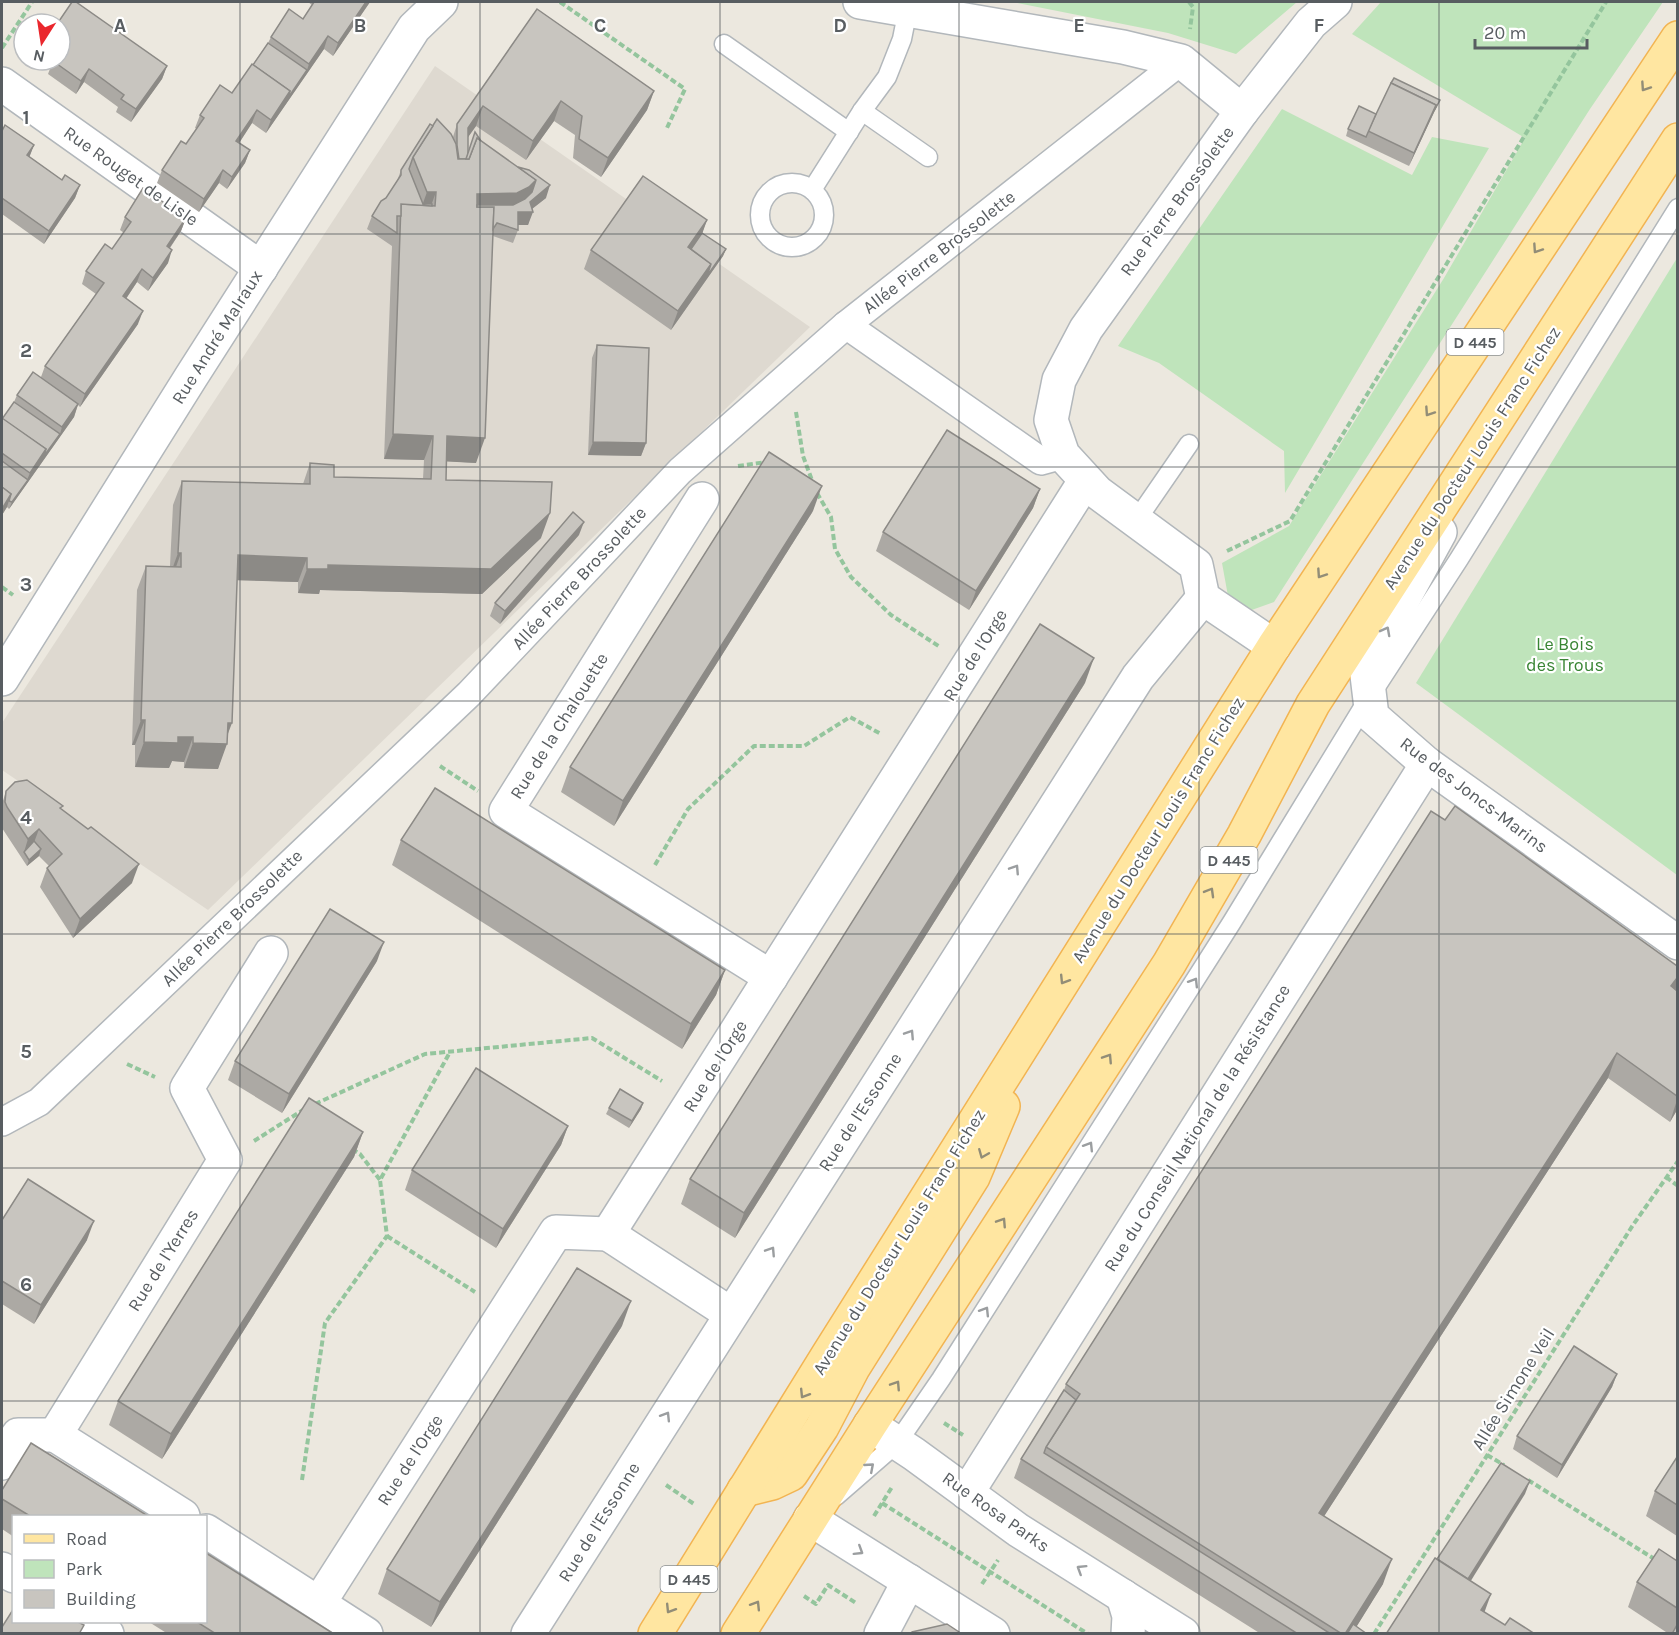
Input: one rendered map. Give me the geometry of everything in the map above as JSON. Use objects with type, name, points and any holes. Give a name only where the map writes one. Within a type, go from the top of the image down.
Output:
[{"type":"main road","name":"Avenue du Docteur Louis Franc Fichez","points":[[655,1634],[1274,646],[1677,38]]},
{"type":"main road","name":"Avenue du Docteur Louis Franc Fichez","points":[[738,1634],[870,1425],[1169,964],[1244,835],[1313,704],[1677,140]]},
{"type":"main road","points":[[744,1490],[772,1483],[790,1474],[822,1427],[853,1368],[973,1178],[1037,1022]]},
{"type":"main road","points":[[822,1427],[836,1419],[853,1418],[870,1425]]},
{"type":"main road","points":[[790,1474],[789,1492],[796,1508],[810,1519]]},
{"type":"street","name":"Rue André Malraux","points":[[2,679],[414,28],[441,2]]},
{"type":"street","points":[[860,2],[1123,47],[1181,61],[1242,111]]},
{"type":"street","name":"Rue Pierre Brossolette","points":[[1063,455],[1051,420],[1059,380],[1086,328],[1242,111],[1311,23],[1335,2]]},
{"type":"street","name":"Allée Pierre Brossolette","points":[[2,1122],[39,1102],[469,694],[680,471],[846,326],[1181,61]]},
{"type":"street","name":"Rue Rouget de Lisle","points":[[2,84],[261,268]]},
{"type":"street","points":[[846,326],[1041,461],[1063,455],[1097,492],[1196,565],[1203,598],[1274,646]]},
{"type":"street","name":"Rue des Joncs-Marins","points":[[1522,382],[1366,667],[1372,716],[1427,764],[1677,943]]},
{"type":"street","name":"Rue de l'Orge","points":[[319,1603],[556,1232],[608,1234],[1085,481]]},
{"type":"street","name":"Rue de la Chalouette","points":[[702,499],[506,811],[771,977]]},
{"type":"street","name":"Rue de l'Essonne","points":[[528,1634],[1138,677],[1203,598]]},
{"type":"street","name":"Rue du Conseil National de la Résistance","points":[[967,1493],[1427,764]]},
{"type":"street","points":[[225,1160],[187,1088],[271,953]]},
{"type":"street","name":"Rue de l'Yerres","points":[[55,1435],[225,1160]]},
{"type":"street","points":[[608,1234],[730,1314]]},
{"type":"street","name":"Rue Rosa Parks","points":[[870,1425],[1018,1530],[1184,1634]]},
{"type":"street","points":[[2,1463],[18,1435],[55,1435],[181,1515]]},
{"type":"street","points":[[810,1519],[993,1634]]},
{"type":"street","points":[[207,1532],[366,1634]]},
{"type":"street","points":[[884,1628],[909,1581]]},
{"type":"street","points":[[1123,1596],[1129,1616],[1128,1634]]},
{"type":"street","points":[[90,1623],[107,1634]]},
{"type":"lane","points":[[812,190],[862,111],[887,77],[902,39],[908,9]]},
{"type":"lane","points":[[724,44],[849,132]]},
{"type":"lane","points":[[862,111],[928,157]]},
{"type":"lane","points":[[810,1519],[897,1443],[947,1370],[1226,932],[1370,696],[1459,559],[1677,208]]},
{"type":"lane","points":[[1136,521],[1189,444]]},
{"type":"path","points":[[2,48],[32,2]]},
{"type":"path","points":[[560,2],[685,89],[666,130]]},
{"type":"path","points":[[1196,565],[1290,521],[1606,2]]},
{"type":"path","points":[[790,374],[803,456],[816,492],[831,517],[835,549],[851,577],[891,615],[968,666]]},
{"type":"path","points":[[702,499],[739,466],[765,461],[775,467]]},
{"type":"path","points":[[806,485],[816,492]]},
{"type":"path","points":[[638,894],[688,809],[754,746],[804,746],[850,717],[914,752]]},
{"type":"path","points":[[410,749],[452,773],[506,811]]},
{"type":"path","points":[[225,1160],[303,1110],[425,1054],[592,1038],[693,1099]]},
{"type":"path","points":[[96,1048],[149,1076],[187,1088]]},
{"type":"path","points":[[380,1180],[450,1052]]},
{"type":"path","points":[[294,1115],[301,1118]]},
{"type":"path","points":[[302,1480],[325,1323],[387,1236],[380,1180],[360,1154],[351,1148]]},
{"type":"path","name":"Allée Simone Veil","points":[[1374,1634],[1633,1225],[1677,1161]]},
{"type":"path","points":[[1666,1177],[1677,1186]]},
{"type":"path","points":[[387,1236],[505,1311]]},
{"type":"path","points":[[1487,1455],[1507,1467]]},
{"type":"path","points":[[1527,1480],[1658,1561]]},
{"type":"path","points":[[882,1503],[1088,1634]]},
{"type":"path","points":[[962,1614],[1018,1530]]},
{"type":"path","points":[[774,1576],[816,1604],[828,1585],[884,1628]]},
{"type":"shaded area","points":[[435,66],[810,327],[208,910],[2,770],[2,723]]},
{"type":"green space","points":[[1012,2],[1297,2],[1236,54],[1168,33]]},
{"type":"green space","points":[[1381,2],[1663,2],[1590,109],[1274,602],[1246,612],[1228,596],[1222,563],[1289,526],[1444,278],[1525,138],[1352,34]]},
{"type":"green space","points":[[1282,109],[1412,175],[1432,137],[1489,148],[1285,493],[1284,451],[1159,363],[1118,346]]},
{"type":"green space","name":"Le Bois des Trous","points":[[1677,258],[1678,875],[1416,683]]},
{"type":"building","points":[[72,2],[76,2],[167,66],[136,109],[121,99],[124,95],[89,69],[81,81],[68,72],[72,72],[72,12],[65,12]]},
{"type":"building","points":[[314,2],[366,2],[338,43],[328,36],[309,64],[271,37],[289,9],[303,19]]},
{"type":"building","points":[[537,9],[654,91],[608,158],[579,139],[582,116],[561,101],[533,141],[483,106],[468,128],[468,155],[466,159],[459,159],[457,124]]},
{"type":"building","points":[[268,43],[307,70],[288,98],[290,91],[253,65]]},
{"type":"building","points":[[252,64],[290,91],[271,120],[257,110],[236,141],[250,150],[232,177],[223,170],[204,199],[162,170],[181,141],[186,144],[204,118],[200,115],[220,85],[232,93]]},
{"type":"building","points":[[1394,78],[1440,100],[1434,111],[1436,105],[1391,83]]},
{"type":"building","points":[[1391,83],[1436,105],[1414,153],[1368,131]]},
{"type":"building","points":[[1359,106],[1376,114],[1366,137],[1348,129]]},
{"type":"building","points":[[437,119],[451,134],[456,144],[458,159],[469,159],[477,138],[536,180],[529,187],[517,193],[477,194],[477,207],[494,207],[485,438],[447,436],[446,480],[552,482],[550,513],[491,569],[328,565],[328,569],[307,569],[307,558],[238,555],[232,723],[228,723],[227,744],[193,743],[193,737],[178,737],[178,743],[144,742],[145,720],[141,720],[146,566],[181,567],[181,553],[178,553],[182,481],[310,484],[310,463],[334,465],[334,477],[431,479],[433,436],[393,434],[401,204],[435,206],[436,192],[427,192],[413,157]]},
{"type":"building","points":[[430,124],[433,126],[413,157],[409,169],[423,204],[432,204],[432,206],[401,204],[401,216],[397,216],[397,233],[372,216],[401,175],[401,170]]},
{"type":"building","points":[[5,125],[34,145],[27,155],[62,180],[65,175],[80,185],[49,231],[2,198],[2,131]]},
{"type":"building","points":[[475,132],[481,141],[477,138],[469,159],[466,159]]},
{"type":"building","points":[[518,167],[529,170],[550,185],[530,202],[533,212],[518,212],[518,230],[497,223],[493,229],[494,207],[477,207],[477,205],[513,205],[525,199],[532,192],[536,180]]},
{"type":"building","points":[[643,176],[707,220],[688,247],[711,264],[678,311],[591,250]]},
{"type":"building","points":[[143,188],[186,218],[167,246],[172,250],[153,278],[142,269],[123,296],[143,311],[85,394],[45,366],[104,283],[86,271],[105,244],[112,249],[131,222],[125,217]]},
{"type":"building","points":[[702,233],[726,249],[707,276],[711,264],[691,249]]},
{"type":"building","points":[[597,345],[649,348],[646,443],[593,442]]},
{"type":"building","points":[[33,372],[78,404],[62,427],[17,395]]},
{"type":"building","points":[[14,402],[60,434],[44,456],[46,449],[2,419]]},
{"type":"building","points":[[2,418],[46,449],[30,473],[2,453]]},
{"type":"building","points":[[947,430],[1040,489],[976,591],[883,532]]},
{"type":"building","points":[[769,452],[822,486],[623,801],[570,767]]},
{"type":"building","points":[[2,461],[28,480],[12,502],[9,501],[11,494],[2,487]]},
{"type":"building","points":[[2,487],[11,494],[2,509]]},
{"type":"building","points":[[573,512],[584,522],[505,611],[495,603]]},
{"type":"building","points":[[1040,624],[1094,658],[744,1213],[690,1179]]},
{"type":"building","points":[[27,780],[63,806],[60,808],[88,829],[91,827],[139,864],[80,919],[47,868],[62,854],[39,829],[28,839],[5,802],[6,791],[15,782]]},
{"type":"building","points":[[435,788],[725,970],[691,1024],[401,840]]},
{"type":"building","points":[[1455,806],[1677,966],[1677,978],[1671,986],[1677,991],[1677,1096],[1617,1053],[1319,1513],[1392,1559],[1345,1634],[1342,1634],[1046,1447],[1080,1394],[1066,1384],[1431,811],[1445,820]]},
{"type":"building","points":[[34,841],[41,849],[29,860],[24,852]]},
{"type":"building","points":[[330,909],[384,942],[289,1094],[235,1061]]},
{"type":"building","points":[[476,1068],[568,1126],[503,1229],[412,1170]]},
{"type":"building","points":[[620,1089],[643,1103],[632,1121],[609,1108]]},
{"type":"building","points":[[309,1098],[363,1132],[171,1434],[118,1401]]},
{"type":"building","points":[[28,1179],[94,1221],[41,1305],[2,1281],[2,1220]]},
{"type":"building","points":[[577,1268],[631,1301],[440,1602],[387,1569]]},
{"type":"building","points":[[1574,1346],[1617,1374],[1562,1465],[1517,1436]]},
{"type":"building","points":[[1064,1390],[1076,1400],[1044,1453],[1331,1634],[1298,1634],[1021,1459]]},
{"type":"building","points":[[31,1443],[146,1515],[28,1515],[2,1499],[2,1490]]},
{"type":"building","points":[[1677,1457],[1677,1505],[1655,1491]]},
{"type":"building","points":[[1501,1463],[1530,1481],[1468,1579],[1437,1559]]},
{"type":"building","points":[[1659,1549],[1677,1561],[1677,1608],[1637,1582]]},
{"type":"building","points":[[207,1554],[334,1634],[216,1634],[199,1623],[207,1623]]},
{"type":"building","points":[[1435,1558],[1491,1594],[1481,1610],[1505,1625],[1510,1618],[1535,1634],[1386,1634]]},
{"type":"building","points":[[12,1611],[12,1623],[80,1623],[84,1625],[79,1634],[2,1634],[2,1627]]},
{"type":"building","points":[[947,1624],[962,1634],[911,1634],[912,1632]]},
{"type":"building","points":[[1353,1624],[1367,1634],[1347,1634]]}]
